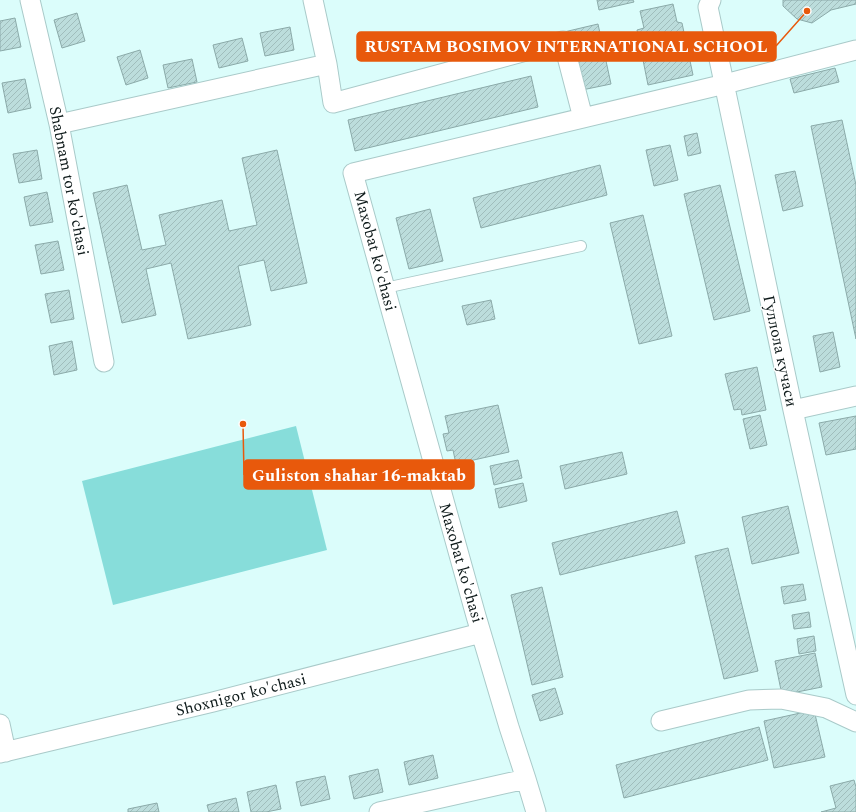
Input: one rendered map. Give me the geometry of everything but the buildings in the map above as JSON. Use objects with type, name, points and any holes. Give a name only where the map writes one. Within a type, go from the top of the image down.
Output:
[{"type":"street","name":"Shabnam tor ko'chasi","points":[[30,0],[58,124],[104,362]]},
{"type":"street","points":[[313,0],[327,64],[333,103],[563,41],[582,118],[725,84],[856,50]]},
{"type":"street","name":"Гуллола кучаси","points":[[710,3],[725,84],[792,410],[856,695]]},
{"type":"street","points":[[58,124],[327,64]]},
{"type":"street","name":"Maxobat ko'chasi","points":[[536,812],[481,633],[353,173],[582,118]]},
{"type":"street","points":[[792,410],[856,396]]},
{"type":"street","name":"Shoxnigor ko'chasi","points":[[3,753],[213,702],[481,633]]},
{"type":"street","points":[[661,721],[749,700],[781,699],[826,708],[856,722]]},
{"type":"street","points":[[0,724],[3,753]]},
{"type":"street","points":[[379,812],[526,778]]},
{"type":"lane","points":[[385,288],[581,246]]},
{"type":"shaded area","points":[[296,426],[327,550],[113,605],[82,481]]},
{"type":"place","name":"RUSTAM BOSIMOV INTERNATIONAL SCHOOL","points":[[807,11]]},
{"type":"place","name":"Guliston shahar 16-maktab","points":[[243,424]]}]
